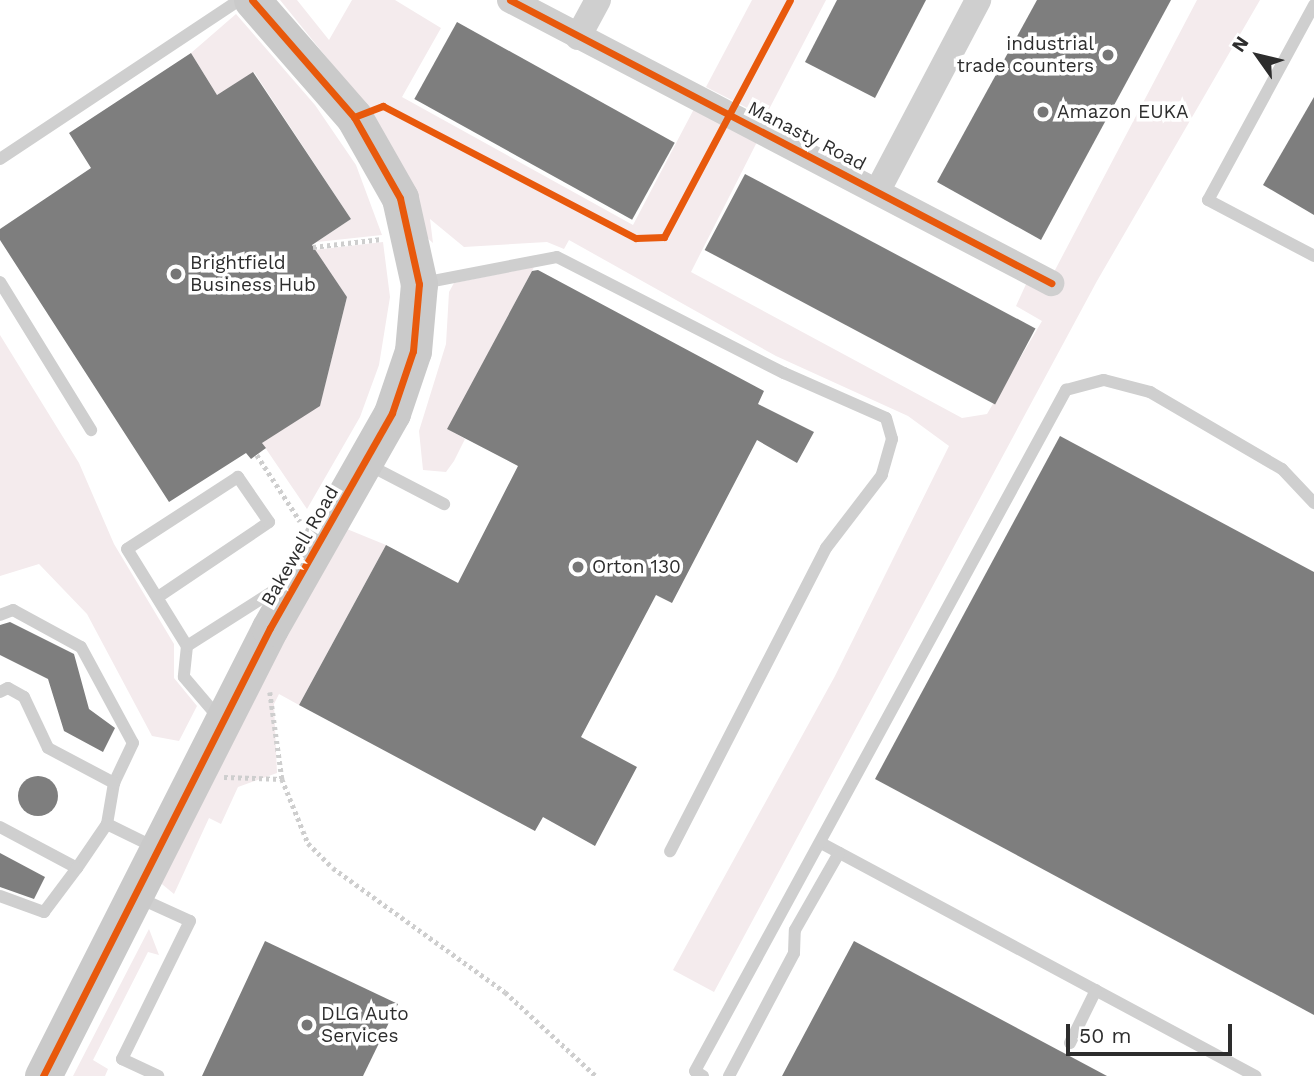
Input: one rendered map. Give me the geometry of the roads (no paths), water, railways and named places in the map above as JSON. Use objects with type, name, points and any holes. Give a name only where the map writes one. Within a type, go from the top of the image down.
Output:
[{"type":"street","name":"Bakewell Road","points":[[43,1076],[222,721],[392,413],[413,351],[419,284],[400,198],[354,117],[252,0]]},
{"type":"street","name":"Manasty Road","points":[[510,0],[878,190],[1051,283]]},
{"type":"street","points":[[578,37],[598,0]]},
{"type":"street","name":"Manasty Road","points":[[878,190],[978,0]]},
{"type":"lane","points":[[0,159],[239,0]]},
{"type":"lane","points":[[1314,5],[1208,200],[1314,256]]},
{"type":"lane","points":[[419,284],[557,257],[784,373],[886,418],[892,439],[883,475],[826,548],[670,852]]},
{"type":"lane","points":[[0,282],[90,430]]},
{"type":"lane","points":[[703,1076],[695,1072],[1066,390],[1104,380],[1150,392],[1282,470],[1314,503]]},
{"type":"lane","points":[[366,463],[444,504]]},
{"type":"lane","points":[[158,597],[269,522],[238,477],[127,549],[187,646],[184,677],[222,721]]},
{"type":"lane","points":[[187,646],[279,584],[296,583]]},
{"type":"lane","points":[[0,615],[13,610],[81,646],[133,743],[114,783],[107,824],[44,912],[0,896]]},
{"type":"lane","points":[[0,692],[8,688],[24,697],[48,748],[114,783]]},
{"type":"lane","points":[[107,824],[158,849]]},
{"type":"lane","points":[[0,827],[77,868]]},
{"type":"lane","points":[[821,843],[1096,990],[1229,1070],[1255,1076]]},
{"type":"lane","points":[[729,1076],[794,953],[795,930],[839,853]]},
{"type":"lane","points":[[134,896],[190,921],[122,1059],[158,1076]]},
{"type":"lane","points":[[1070,1043],[1096,990]]},
{"type":"place","name":"industrial trade counters","points":[[1108,55]]},
{"type":"place","name":"Amazon EUKA","points":[[1043,112]]},
{"type":"place","name":"Brightfield Business Hub","points":[[176,274]]},
{"type":"place","name":"Orton 130","points":[[578,567]]},
{"type":"place","name":"DLG Auto Services","points":[[307,1025]]}]
